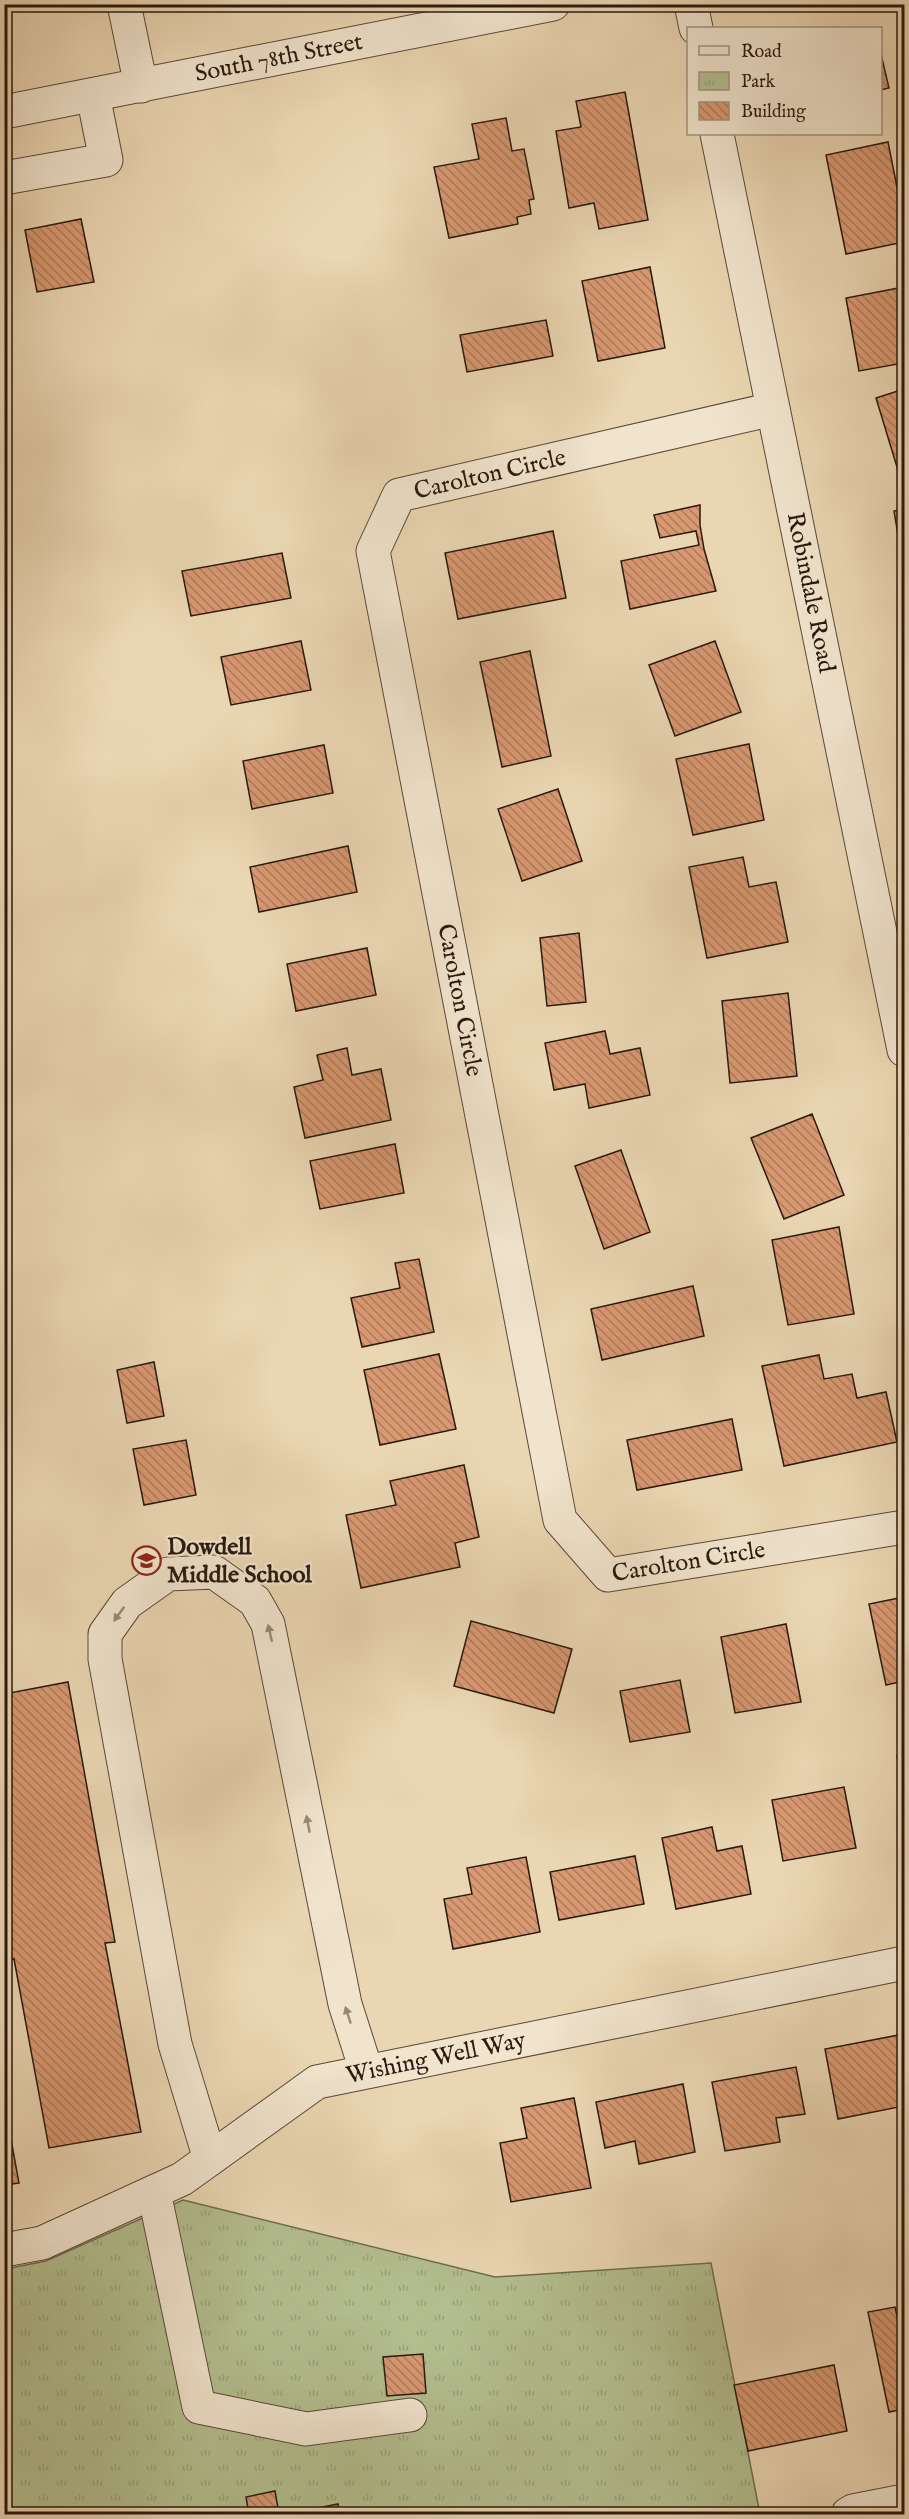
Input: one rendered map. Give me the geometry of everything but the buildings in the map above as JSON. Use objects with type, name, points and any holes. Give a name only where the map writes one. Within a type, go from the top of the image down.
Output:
[{"type":"street","points":[[124,4],[141,86]]},
{"type":"street","points":[[691,4],[696,27]]},
{"type":"street","name":"South 78th Street","points":[[4,112],[552,5]]},
{"type":"street","points":[[4,178],[106,160],[93,95]]},
{"type":"street","name":"Robindale Road","points":[[717,135],[904,1050]]},
{"type":"street","name":"Carolton Circle","points":[[773,409],[399,495],[373,551],[560,1520],[608,1575],[904,1527]]},
{"type":"street","points":[[210,2159],[175,2044],[105,1659],[105,1634],[127,1603],[168,1574],[214,1572],[255,1601],[268,1624],[345,2004],[366,2070]]},
{"type":"street","name":"Wishing Well Way","points":[[4,2250],[42,2242],[182,2180],[317,2082],[366,2070],[904,1964]]},
{"type":"street","points":[[154,2192],[199,2407],[306,2430],[410,2415]]},
{"type":"street","points":[[848,2514],[904,2501]]},
{"type":"green space","points":[[183,2200],[495,2277],[711,2263],[760,2514],[5,2514],[5,2269],[46,2261]]},
{"type":"place","name":"Dowdell Middle School","points":[[146,1561]]}]
